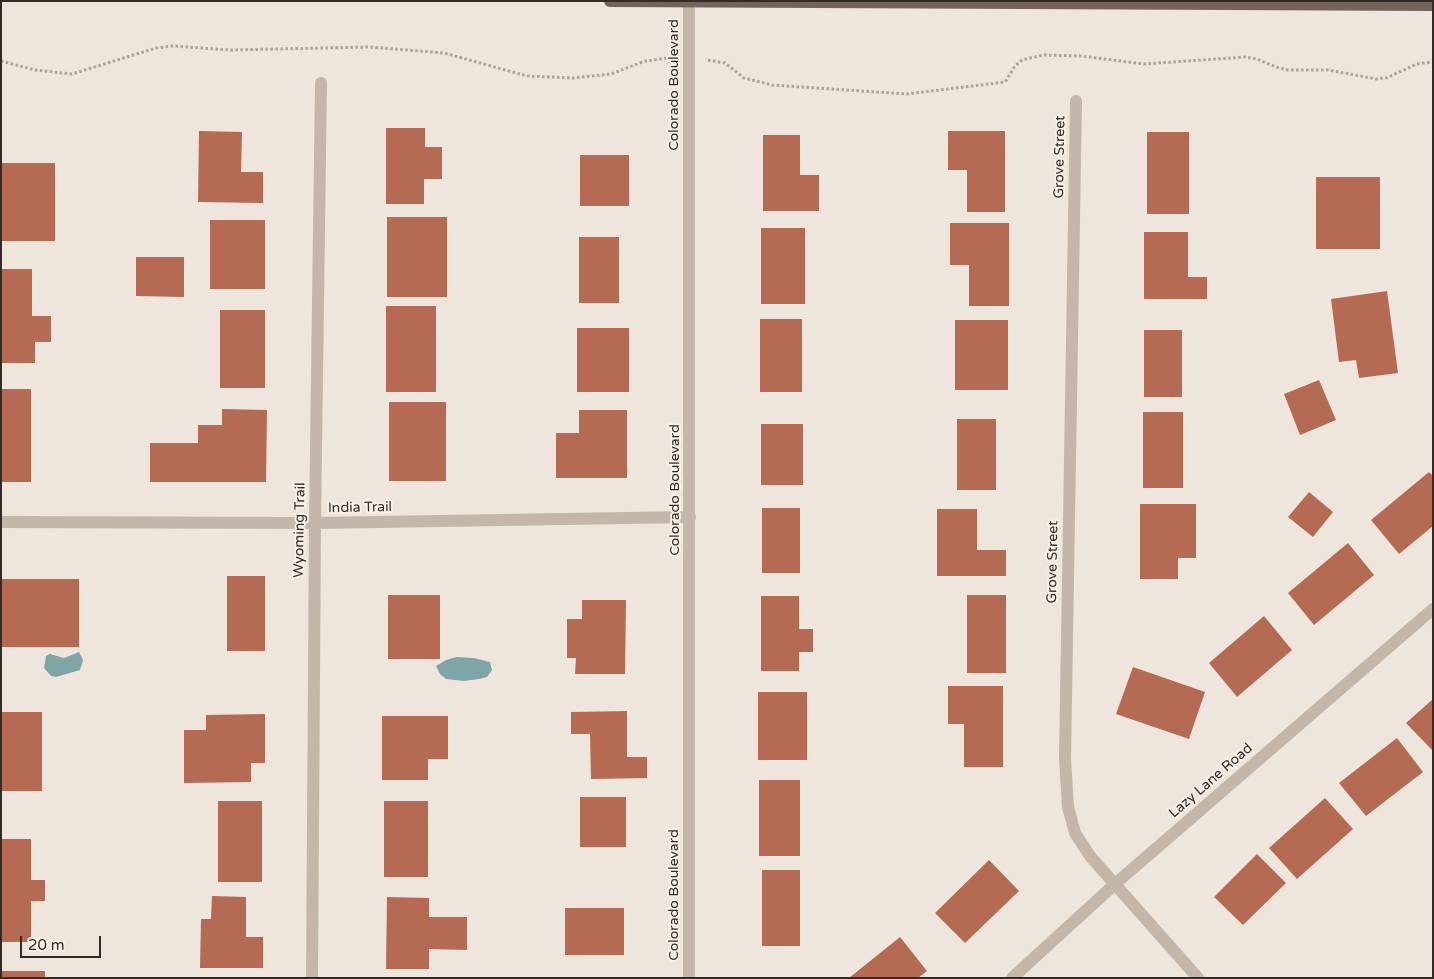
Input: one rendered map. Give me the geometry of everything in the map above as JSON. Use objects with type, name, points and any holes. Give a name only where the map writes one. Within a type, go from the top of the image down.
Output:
[{"type":"main road","points":[[610,1],[1433,5]]},
{"type":"street","name":"Colorado Boulevard","points":[[689,2],[689,978]]},
{"type":"street","name":"Wyoming Trail","points":[[312,978],[315,524],[321,83]]},
{"type":"street","name":"Grove Street","points":[[1076,101],[1065,758],[1068,807],[1075,833],[1090,856],[1198,978]]},
{"type":"street","name":"India Trail","points":[[1,522],[315,524],[690,517]]},
{"type":"street","name":"Lazy Lane Road","points":[[1012,978],[1115,884],[1433,609]]},
{"type":"path","points":[[1,61],[35,70],[72,74],[156,48],[173,46],[230,50],[370,47],[444,53],[527,76],[573,78],[611,74],[654,59],[689,59],[724,63],[744,78],[772,85],[907,94],[1005,82],[1015,66],[1022,60],[1043,55],[1081,56],[1144,64],[1245,57],[1258,59],[1288,70],[1328,70],[1376,79],[1397,74],[1417,64],[1433,62]]},
{"type":"water","points":[[79,652],[83,660],[80,670],[56,677],[51,676],[44,668],[46,656],[50,654],[64,658]]},
{"type":"water","points":[[457,657],[474,658],[490,662],[492,670],[487,677],[479,679],[464,681],[446,679],[440,674],[436,666],[446,660]]},
{"type":"building","points":[[386,128],[425,128],[425,147],[442,147],[442,179],[424,179],[424,204],[386,204]]},
{"type":"building","points":[[199,131],[242,132],[241,172],[263,172],[263,203],[198,202]]},
{"type":"building","points":[[948,131],[1005,131],[1005,212],[967,212],[967,170],[948,170]]},
{"type":"building","points":[[1147,132],[1189,132],[1189,214],[1147,214]]},
{"type":"building","points":[[763,135],[800,135],[800,175],[819,175],[819,211],[763,211]]},
{"type":"building","points":[[580,155],[629,155],[629,206],[580,206]]},
{"type":"building","points":[[1,163],[55,163],[55,241],[1,241]]},
{"type":"building","points":[[1316,177],[1380,177],[1380,249],[1316,249]]},
{"type":"building","points":[[387,217],[447,217],[447,297],[387,297]]},
{"type":"building","points":[[210,220],[265,220],[265,289],[210,289]]},
{"type":"building","points":[[950,223],[1009,223],[1009,306],[969,306],[969,265],[950,265]]},
{"type":"building","points":[[761,228],[805,228],[805,304],[761,304]]},
{"type":"building","points":[[1144,232],[1188,232],[1188,277],[1207,277],[1207,299],[1144,299]]},
{"type":"building","points":[[579,237],[619,237],[619,303],[579,303]]},
{"type":"building","points":[[136,257],[184,257],[184,297],[136,296]]},
{"type":"building","points":[[1,269],[32,269],[32,316],[51,316],[51,342],[35,342],[35,363],[1,363]]},
{"type":"building","points":[[1387,291],[1398,373],[1359,378],[1356,360],[1339,362],[1331,299]]},
{"type":"building","points":[[386,306],[436,306],[436,392],[386,392]]},
{"type":"building","points":[[220,310],[265,310],[265,388],[220,388]]},
{"type":"building","points":[[760,319],[802,319],[802,392],[760,392]]},
{"type":"building","points":[[955,320],[1008,320],[1008,390],[955,390]]},
{"type":"building","points":[[577,328],[629,328],[629,392],[577,392]]},
{"type":"building","points":[[1144,330],[1182,330],[1182,397],[1144,397]]},
{"type":"building","points":[[1319,380],[1336,420],[1300,435],[1284,394]]},
{"type":"building","points":[[1,389],[31,389],[31,482],[1,482]]},
{"type":"building","points":[[389,402],[446,402],[446,481],[389,481]]},
{"type":"building","points":[[222,409],[267,410],[266,482],[150,482],[150,443],[198,443],[198,425],[222,425]]},
{"type":"building","points":[[579,410],[627,410],[627,478],[556,478],[556,433],[579,433]]},
{"type":"building","points":[[1143,412],[1183,412],[1183,488],[1143,488]]},
{"type":"building","points":[[957,419],[996,419],[996,490],[957,490]]},
{"type":"building","points":[[761,424],[803,424],[803,485],[761,485]]},
{"type":"building","points":[[1429,472],[1433,476],[1433,526],[1399,554],[1371,520]]},
{"type":"building","points":[[1309,492],[1333,512],[1313,537],[1288,517]]},
{"type":"building","points":[[1140,504],[1196,504],[1196,558],[1178,558],[1178,579],[1140,579]]},
{"type":"building","points":[[762,508],[800,508],[800,573],[762,573]]},
{"type":"building","points":[[937,509],[977,509],[977,550],[1006,550],[1006,576],[937,576]]},
{"type":"building","points":[[1348,543],[1374,575],[1314,625],[1288,593]]},
{"type":"building","points":[[227,576],[265,576],[265,651],[227,651]]},
{"type":"building","points":[[1,579],[79,579],[79,647],[1,647]]},
{"type":"building","points":[[388,595],[440,595],[440,659],[388,659]]},
{"type":"building","points":[[967,595],[1006,595],[1006,673],[967,673]]},
{"type":"building","points":[[761,596],[799,596],[799,629],[813,629],[813,652],[799,652],[799,671],[761,671]]},
{"type":"building","points":[[582,600],[626,600],[625,674],[575,674],[576,658],[567,658],[567,619],[582,619]]},
{"type":"building","points":[[1264,616],[1292,650],[1237,697],[1209,663]]},
{"type":"building","points":[[1133,667],[1205,692],[1189,739],[1116,714]]},
{"type":"building","points":[[948,686],[1003,686],[1003,767],[964,767],[964,724],[948,724]]},
{"type":"building","points":[[758,692],[807,692],[807,760],[758,760]]},
{"type":"building","points":[[1433,699],[1433,751],[1406,723]]},
{"type":"building","points":[[627,711],[627,757],[647,757],[647,778],[591,779],[590,734],[571,734],[571,712]]},
{"type":"building","points":[[1,712],[42,712],[42,791],[1,791]]},
{"type":"building","points":[[265,714],[265,763],[251,763],[251,782],[184,783],[184,730],[206,730],[206,715]]},
{"type":"building","points":[[382,716],[448,716],[448,759],[428,759],[428,780],[382,780]]},
{"type":"building","points":[[1397,738],[1423,772],[1366,816],[1339,783]]},
{"type":"building","points":[[759,780],[800,780],[800,856],[759,856]]},
{"type":"building","points":[[580,797],[626,797],[626,847],[580,847]]},
{"type":"building","points":[[1325,798],[1353,829],[1297,879],[1269,848]]},
{"type":"building","points":[[218,801],[262,801],[262,882],[218,882]]},
{"type":"building","points":[[384,801],[428,801],[428,877],[384,877]]},
{"type":"building","points":[[1,839],[31,839],[31,880],[45,880],[45,901],[31,901],[31,942],[1,942]]},
{"type":"building","points":[[1257,854],[1286,883],[1243,925],[1214,897]]},
{"type":"building","points":[[989,860],[1019,891],[965,943],[935,913]]},
{"type":"building","points":[[762,870],[800,870],[800,946],[762,946]]},
{"type":"building","points":[[212,896],[246,897],[246,937],[263,937],[263,968],[200,968],[201,919],[211,919]]},
{"type":"building","points":[[387,897],[429,898],[429,917],[467,917],[467,950],[429,949],[429,969],[386,969]]},
{"type":"building","points":[[565,908],[624,908],[624,955],[565,955]]},
{"type":"building","points":[[900,937],[927,971],[918,978],[849,978]]},
{"type":"building","points":[[1,971],[45,971],[45,978],[1,978]]}]
